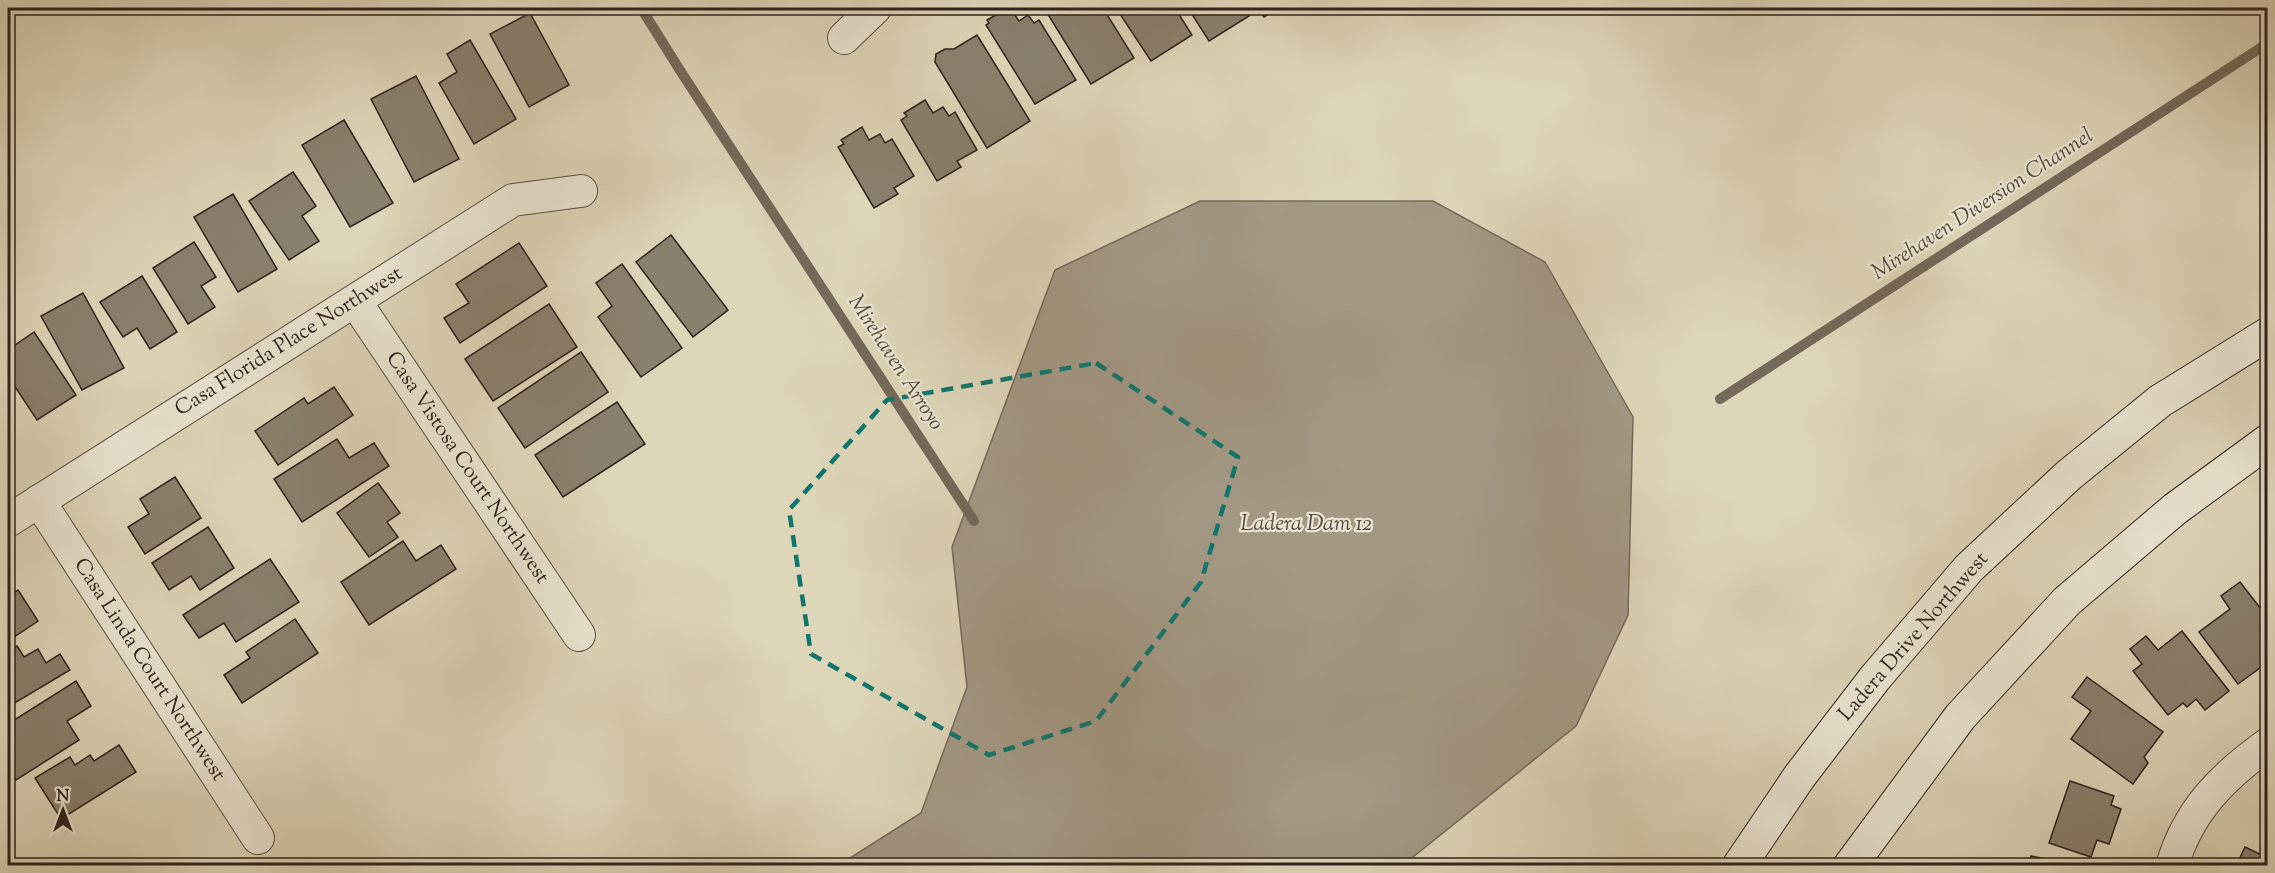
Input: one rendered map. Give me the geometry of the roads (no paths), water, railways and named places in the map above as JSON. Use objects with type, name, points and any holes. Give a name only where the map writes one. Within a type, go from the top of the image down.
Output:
[{"type":"main road","name":"Ladera Drive Northwest","points":[[1753,860],[1799,777],[1875,678],[1969,568],[2069,475],[2160,401],[2268,334]]},
{"type":"main road","points":[[1850,866],[1960,717],[2067,602],[2175,509],[2268,441]]},
{"type":"street","points":[[844,38],[875,8]]},
{"type":"street","name":"Casa Florida Place Northwest","points":[[8,521],[513,200],[581,191]]},
{"type":"street","name":"Casa Vistosa Court Northwest","points":[[355,301],[579,634]]},
{"type":"street","name":"Casa Linda Court Northwest","points":[[39,501],[258,838]]},
{"type":"street","points":[[2172,866],[2178,845],[2200,806],[2243,762],[2268,744]]},
{"type":"water","name":"Ladera Dam 12","points":[[1200,201],[1433,201],[1545,262],[1633,417],[1628,615],[1576,726],[1403,865],[839,865],[921,813],[967,687],[952,547],[1055,270]]},
{"type":"waterway","name":"Mirehaven Arroyo","points":[[641,8],[974,521]]},
{"type":"waterway","name":"Mirehaven Diversion Channel","points":[[1720,399],[2268,43]]}]
